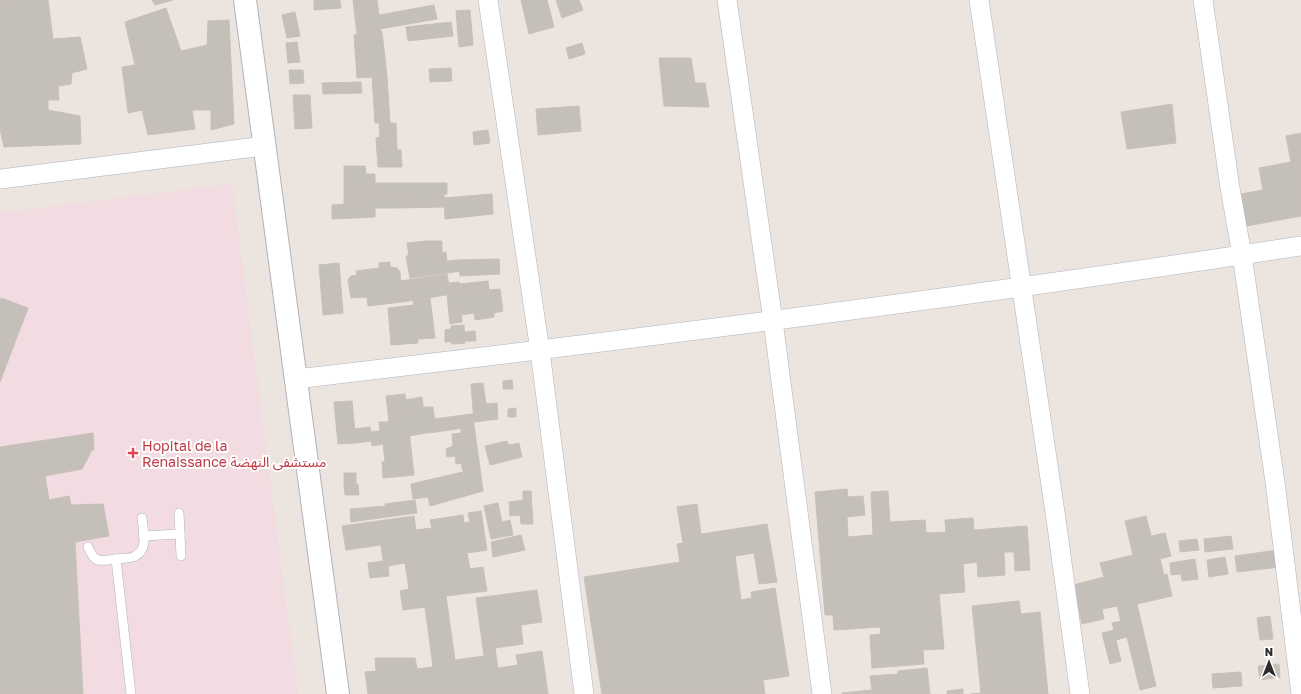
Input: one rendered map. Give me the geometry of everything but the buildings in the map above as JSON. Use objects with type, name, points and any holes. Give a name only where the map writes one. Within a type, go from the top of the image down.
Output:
[{"type":"street","points":[[245,0],[338,694]]},
{"type":"street","points":[[488,0],[540,350],[584,694]]},
{"type":"street","points":[[728,0],[773,320],[822,694]]},
{"type":"street","points":[[979,0],[1080,694]]},
{"type":"street","points":[[1203,0],[1275,482],[1301,694]]},
{"type":"street","points":[[0,179],[264,146]]},
{"type":"street","points":[[296,379],[773,320],[1021,287],[1301,246]]},
{"type":"lane","points":[[179,513],[181,556]]},
{"type":"lane","points":[[88,547],[91,555],[95,560],[99,561],[134,557],[144,547],[142,518]]},
{"type":"lane","points":[[143,536],[180,534]]},
{"type":"lane","points":[[116,559],[131,694]]},
{"type":"shaded area","name":"Hopital de la Renaissance مستشفى النهضة","points":[[232,184],[298,694],[0,694],[0,213]]},
{"type":"place","name":"Hopital de la Renaissance مستشفى النهضة","points":[[133,453]]}]
